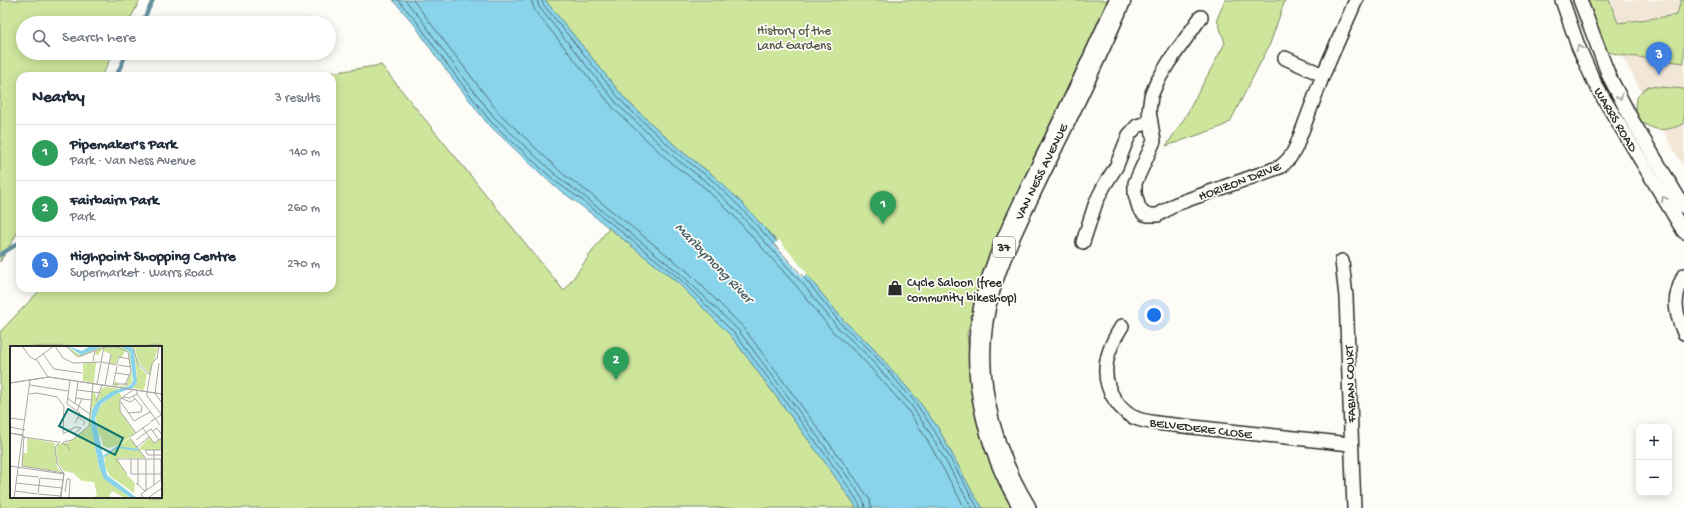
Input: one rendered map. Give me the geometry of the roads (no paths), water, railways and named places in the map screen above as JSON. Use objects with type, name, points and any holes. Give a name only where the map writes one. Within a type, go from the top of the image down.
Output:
[{"type":"main road","name":"VAN NESS AVENUE","points":[[1024,508],[1005,468],[994,438],[980,379],[980,330],[984,308],[1002,251],[1103,40],[1120,0]]},
{"type":"street","name":"HORIZON DRIVE","points":[[1201,17],[1172,58],[1157,82],[1151,96],[1149,117],[1153,144],[1136,179],[1134,190],[1136,200],[1141,210],[1148,216],[1162,214],[1176,204],[1280,167],[1286,163],[1296,147],[1323,75],[1356,0]]},
{"type":"street","name":"WARRS ROAD","points":[[1562,0],[1578,46],[1595,84],[1684,232]]},
{"type":"street","name":"WARRS ROAD","points":[[1580,0],[1611,81],[1684,207]]},
{"type":"street","points":[[1285,58],[1323,75]]},
{"type":"street","points":[[1083,242],[1096,202],[1119,161],[1132,130],[1149,117]]},
{"type":"street","name":"FABIAN COURT","points":[[1342,261],[1346,297],[1350,444],[1354,508]]},
{"type":"street","points":[[1684,275],[1675,301],[1684,333]]},
{"type":"street","name":"BELVEDERE CLOSE","points":[[1122,326],[1110,350],[1105,373],[1107,384],[1112,396],[1120,407],[1129,415],[1139,420],[1165,424],[1350,444]]},
{"type":"water","name":"Maribyrnong River","points":[[393,0],[545,0],[626,100],[681,151],[714,176],[744,205],[810,279],[844,321],[870,345],[918,400],[938,428],[974,495],[983,508],[857,508],[732,337],[677,282],[554,186],[487,123],[437,58],[414,24]]},
{"type":"waterway","points":[[145,16],[153,0]]},
{"type":"waterway","points":[[118,72],[124,60]]},
{"type":"waterway","points":[[0,255],[16,245]]},
{"type":"place","name":"Highpoint Shopping Centre","points":[[1659,75]]},
{"type":"place","name":"Pipemaker's Park","points":[[883,224]]},
{"type":"place","name":"Cycle Saloon (free community bikeshop)","points":[[895,288]]},
{"type":"place","name":"Fairbairn Park","points":[[616,380]]},
{"type":"park label","name":"History of the Land Gardens","points":[[794,36]]}]
